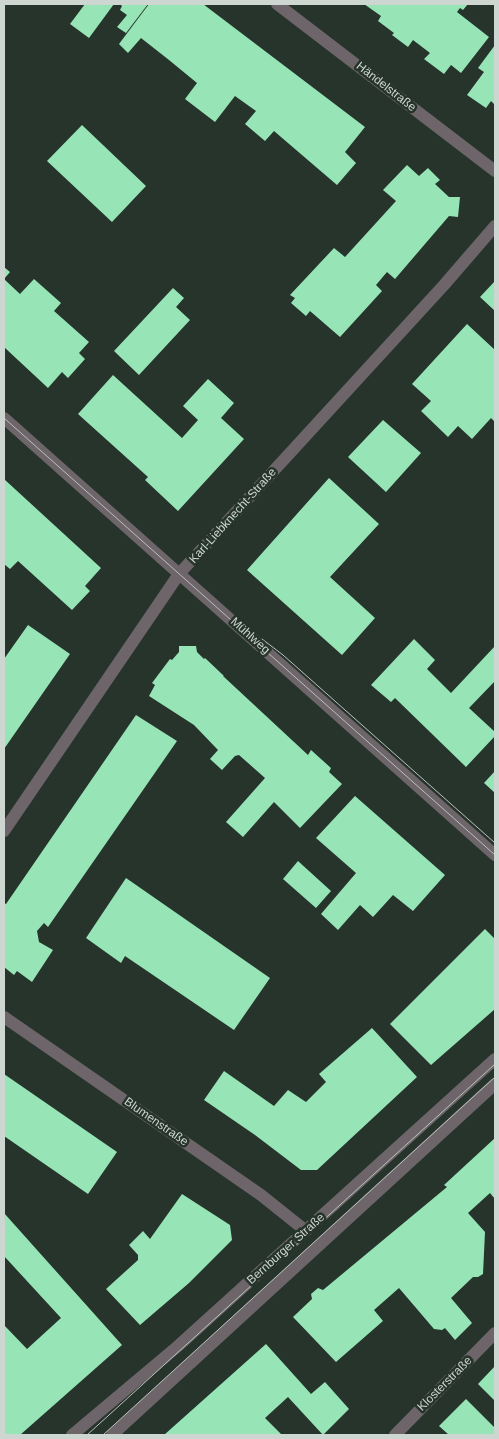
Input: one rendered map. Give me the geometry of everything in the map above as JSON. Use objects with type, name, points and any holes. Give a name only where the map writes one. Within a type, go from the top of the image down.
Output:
[{"type":"street","name":"Händelstraße","points":[[277,4],[495,171]]},
{"type":"street","name":"Karl-Liebknecht-Straße","points":[[4,831],[179,574],[431,300],[495,226]]},
{"type":"street","name":"Mühlweg","points":[[4,418],[495,855]]},
{"type":"street","name":"Blumenstraße","points":[[4,1017],[261,1195],[306,1231]]},
{"type":"street","name":"Bernburger Straße","points":[[72,1435],[178,1346],[495,1059]]},
{"type":"street","name":"Bernburger Straße","points":[[112,1435],[493,1091]]},
{"type":"street","name":"Klosterstraße","points":[[395,1435],[495,1333]]},
{"type":"building","points":[[85,4],[114,4],[89,38],[70,24]]},
{"type":"building","points":[[120,4],[148,4],[126,33],[117,27],[127,15],[120,10],[122,6]]},
{"type":"building","points":[[149,4],[203,4],[365,127],[345,152],[356,163],[337,185],[274,131],[265,141],[245,124],[256,111],[235,96],[215,122],[185,99],[197,83],[141,38],[128,53],[119,44]]},
{"type":"building","points":[[364,4],[468,4],[463,10],[460,8],[457,12],[489,37],[461,73],[451,65],[444,74],[424,59],[430,53],[413,40],[408,47],[378,21],[381,16]]},
{"type":"building","points":[[495,45],[495,105],[491,101],[486,108],[467,95],[484,72],[478,68]]},
{"type":"building","points":[[82,125],[146,186],[112,222],[47,161]]},
{"type":"building","points":[[407,165],[419,176],[428,168],[440,180],[435,184],[449,197],[460,197],[458,217],[449,216],[395,279],[387,272],[376,285],[382,291],[340,337],[310,311],[306,316],[291,303],[295,298],[290,295],[334,248],[345,257],[396,201],[383,190]]},
{"type":"building","points":[[4,267],[10,272],[4,279]]},
{"type":"building","points":[[4,279],[20,294],[34,279],[61,303],[54,311],[89,342],[79,353],[85,359],[68,378],[62,372],[48,388],[4,347]]},
{"type":"building","points":[[495,281],[495,311],[480,297]]},
{"type":"building","points":[[173,288],[184,298],[176,307],[190,320],[139,375],[114,351]]},
{"type":"building","points":[[467,324],[495,350],[495,422],[491,418],[472,439],[458,426],[448,437],[421,411],[431,401],[412,384]]},
{"type":"building","points":[[113,375],[182,438],[198,420],[183,406],[208,379],[234,403],[221,418],[244,439],[178,511],[145,480],[148,477],[78,414]]},
{"type":"building","points":[[383,420],[421,453],[386,492],[348,457]]},
{"type":"building","points":[[329,478],[379,524],[330,577],[375,618],[342,655],[247,570]]},
{"type":"building","points":[[4,479],[101,568],[85,586],[90,591],[72,610],[18,561],[10,569],[4,564]]},
{"type":"building","points":[[28,625],[70,654],[4,749],[4,659]]},
{"type":"building","points":[[414,639],[435,660],[427,669],[451,693],[495,646],[495,681],[469,708],[495,732],[495,736],[466,767],[395,698],[391,702],[371,685]]},
{"type":"building","points":[[179,646],[196,646],[197,652],[204,659],[308,755],[311,750],[331,768],[329,772],[342,784],[300,828],[274,802],[243,837],[226,822],[265,778],[239,755],[235,756],[222,770],[210,759],[218,750],[194,725],[149,696],[155,685],[152,683],[170,659],[172,660],[179,652]]},
{"type":"building","points":[[136,715],[177,741],[48,927],[44,923],[37,931],[39,942],[53,950],[32,982],[17,971],[14,975],[4,967],[4,903],[6,904]]},
{"type":"building","points":[[495,771],[495,793],[484,783]]},
{"type":"building","points":[[355,796],[445,875],[413,911],[393,895],[373,917],[360,905],[338,930],[321,914],[356,873],[316,838]]},
{"type":"building","points":[[298,861],[331,891],[316,908],[283,879]]},
{"type":"building","points":[[126,878],[270,978],[234,1030],[125,956],[121,963],[86,938]]},
{"type":"building","points":[[485,929],[495,939],[495,1009],[431,1065],[390,1024]]},
{"type":"building","points":[[372,1028],[417,1077],[317,1170],[301,1170],[204,1100],[224,1071],[274,1106],[288,1090],[306,1102],[326,1082],[319,1074]]},
{"type":"building","points":[[4,1074],[117,1152],[88,1194],[4,1136]]},
{"type":"building","points":[[495,1138],[495,1199],[490,1193],[468,1213],[485,1232],[483,1274],[473,1277],[451,1298],[472,1323],[455,1340],[445,1328],[442,1330],[434,1329],[399,1288],[374,1310],[383,1321],[336,1362],[293,1317],[312,1299],[311,1294],[318,1288],[323,1290],[447,1187],[444,1185]]},
{"type":"building","points":[[182,1194],[230,1225],[232,1240],[189,1283],[140,1325],[106,1289],[138,1260],[138,1255],[129,1245],[143,1231],[150,1239]]},
{"type":"building","points":[[4,1213],[122,1345],[20,1435],[4,1435],[4,1325],[27,1349],[61,1318],[4,1256]]},
{"type":"building","points":[[266,1344],[311,1394],[325,1382],[349,1409],[323,1435],[288,1397],[265,1418],[282,1435],[164,1435]]},
{"type":"building","points":[[495,1366],[495,1401],[478,1384]]},
{"type":"building","points":[[466,1399],[495,1428],[495,1435],[449,1435],[439,1426]]},
{"type":"tram line","points":[[4,418],[495,855]]},
{"type":"tram line","points":[[262,639],[283,655],[495,843]]},
{"type":"tram line","points":[[87,1435],[495,1064]]},
{"type":"tram line","points":[[103,1435],[495,1077]]}]
